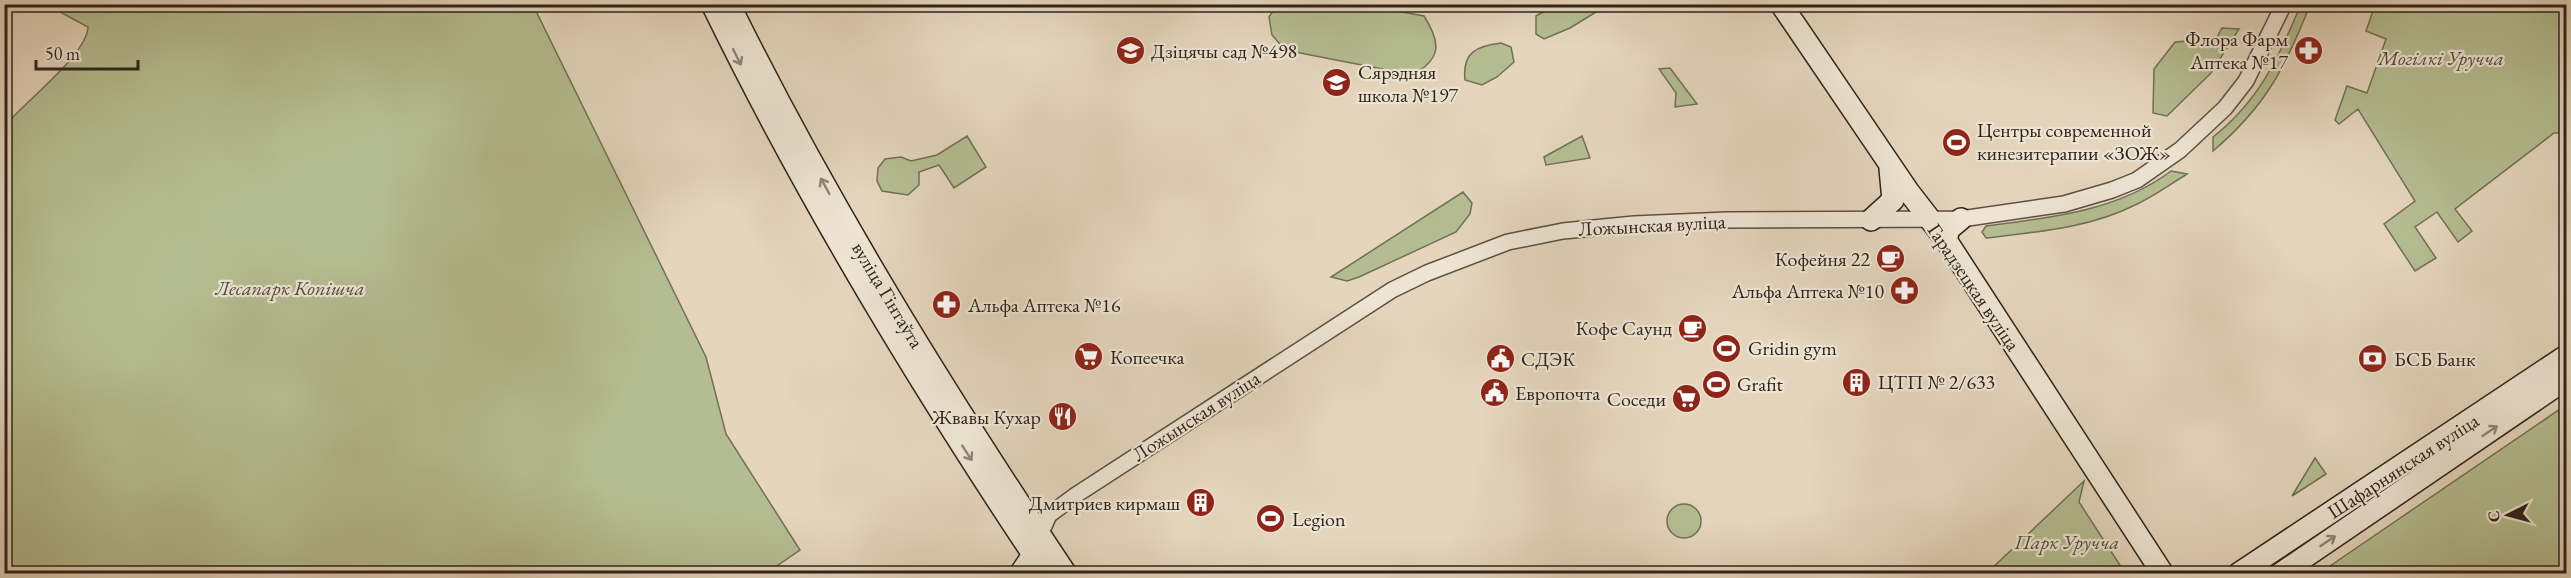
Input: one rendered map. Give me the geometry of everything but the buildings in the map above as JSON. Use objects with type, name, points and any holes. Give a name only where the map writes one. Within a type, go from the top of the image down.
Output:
[{"type":"main road","name":"вуліца Гінтаўта","points":[[712,4],[773,127],[856,278],[1030,564],[1046,573]]},
{"type":"main road","name":"вуліца Гінтаўта","points":[[729,4],[783,112],[861,252],[1066,573]]},
{"type":"main road","name":"Гарадзецкая вуліца","points":[[1781,4],[1928,219],[1946,240],[2163,573]]},
{"type":"main road","points":[[1871,220],[1893,200],[1893,181],[1889,163]]},
{"type":"main road","points":[[1946,240],[1949,229],[1961,219]]},
{"type":"main road","name":"Шафарнянская вуліца","points":[[2238,573],[2566,356]]},
{"type":"main road","name":"Шафарнянская вуліца","points":[[2280,573],[2566,379]]},
{"type":"main road","name":"Ложынская вуліца","points":[[1020,573],[1030,564],[1040,535]]},
{"type":"street","name":"Ложынская вуліца","points":[[1040,535],[1049,515],[1076,495],[1357,311],[1427,273],[1508,242],[1563,231],[1634,224],[1961,219],[2064,204],[2137,180],[2180,150],[2225,108],[2246,81],[2284,4]]},
{"type":"green space","points":[[1278,4],[1364,5],[1424,16],[1436,42],[1434,56],[1413,75],[1285,50],[1272,35],[1269,17]]},
{"type":"green space","points":[[2301,4],[2310,5],[2292,48],[2272,85],[2247,118],[2213,151],[2213,137],[2243,108],[2266,77]]},
{"type":"green space","name":"Лесапарк Копішча","points":[[47,5],[533,5],[706,357],[726,434],[800,550],[765,574],[5,573],[5,126],[77,51],[85,38],[88,27]]},
{"type":"green space","points":[[1555,5],[1599,5],[1601,9],[1570,28],[1544,39],[1536,34],[1536,16]]},
{"type":"green space","name":"Могілкі Уручча","points":[[2375,5],[2566,5],[2566,133],[2554,133],[2455,209],[2472,231],[2458,242],[2437,212],[2415,227],[2436,258],[2415,271],[2384,224],[2415,201],[2358,109],[2339,124],[2335,120],[2347,86],[2367,93],[2386,39],[2366,31]]},
{"type":"green space","points":[[2222,28],[2239,29],[2211,73],[2167,116],[2153,113],[2154,69],[2175,42],[2216,39]]},
{"type":"green space","points":[[1501,43],[1511,47],[1514,62],[1497,77],[1482,85],[1465,80],[1466,63],[1473,52],[1485,46]]},
{"type":"green space","points":[[1670,68],[1697,104],[1675,107],[1676,93],[1659,69]]},
{"type":"green space","points":[[967,136],[986,167],[954,188],[939,165],[919,172],[919,185],[908,195],[882,191],[877,181],[878,168],[885,159],[901,157],[911,161],[937,155]]},
{"type":"green space","points":[[1582,136],[1590,158],[1546,165],[1544,157]]},
{"type":"green space","points":[[2171,171],[2187,174],[2142,202],[2100,219],[2024,234],[1986,238],[1982,232],[1986,226],[2059,216],[2106,204],[2150,185]]},
{"type":"green space","points":[[1463,192],[1472,203],[1470,214],[1456,232],[1359,277],[1347,281],[1331,277]]},
{"type":"green space","points":[[2566,405],[2566,573],[2320,573],[2346,555]]},
{"type":"green space","points":[[2315,458],[2326,474],[2292,496]]},
{"type":"green space","name":"Парк Уручча","points":[[2084,481],[2079,502],[2125,573],[1987,573]]},
{"type":"green space","points":[[1684,504],[1696,509],[1701,521],[1696,533],[1684,538],[1672,533],[1667,521],[1672,509]]},
{"type":"place","name":"Флора Фарм Аптека №17","points":[[2309,50]]},
{"type":"place","name":"Дзіцячы сад №498","points":[[1130,51]]},
{"type":"place","name":"Сярэдняя школа №197","points":[[1337,83]]},
{"type":"place","name":"Центры современной кинезитерапии «ЗОЖ»","points":[[1956,142]]},
{"type":"place","name":"Кофейня 22","points":[[1891,259]]},
{"type":"place","name":"Альфа Аптека №10","points":[[1905,291]]},
{"type":"place","name":"Альфа Аптека №16","points":[[947,305]]},
{"type":"place","name":"Кофе Саунд","points":[[1693,328]]},
{"type":"place","name":"Gridin gym","points":[[1727,348]]},
{"type":"place","name":"Копеечка","points":[[1089,357]]},
{"type":"place","name":"СДЭК","points":[[1500,359]]},
{"type":"place","name":"БСБ Банк","points":[[2373,359]]},
{"type":"place","name":"ЦТП № 2/633","points":[[1857,382]]},
{"type":"place","name":"Grafit","points":[[1716,384]]},
{"type":"place","name":"Европочта","points":[[1494,393]]},
{"type":"place","name":"Соседи","points":[[1687,399]]},
{"type":"place","name":"Жвавы Кухар","points":[[1062,417]]},
{"type":"place","name":"Дмитриев кирмаш","points":[[1201,503]]},
{"type":"place","name":"Legion","points":[[1271,519]]}]
